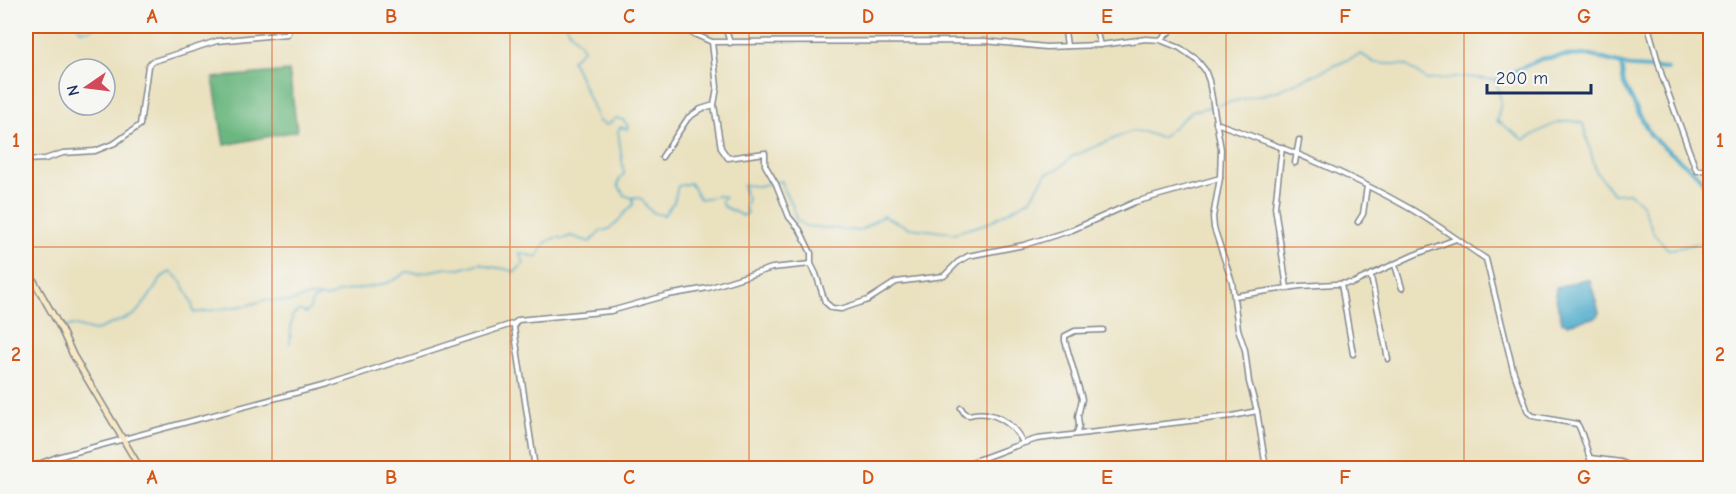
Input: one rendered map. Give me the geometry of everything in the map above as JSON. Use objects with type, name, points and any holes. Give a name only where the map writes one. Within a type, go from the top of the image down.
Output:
[{"type":"street","points":[[26,160],[45,159],[63,153],[95,151],[115,143],[140,125],[147,66],[151,62],[217,41],[287,34],[288,26]]},
{"type":"street","points":[[676,26],[712,42],[730,43],[986,41],[1067,46],[1160,40],[1191,56],[1205,70],[1212,93],[1221,149],[1220,178],[1213,217],[1214,228],[1235,296],[1238,329],[1245,350],[1266,468]]},
{"type":"street","points":[[725,26],[730,43]]},
{"type":"street","points":[[1095,26],[1100,45]]},
{"type":"street","points":[[1160,40],[1176,26]]},
{"type":"street","points":[[1190,26],[1234,26]]},
{"type":"street","points":[[1648,26],[1662,76],[1695,167],[1697,171],[1702,172],[1710,169]]},
{"type":"street","points":[[1065,31],[1067,46]]},
{"type":"street","points":[[712,42],[717,87],[714,105],[721,148],[725,156],[729,158],[765,153],[765,165],[775,181],[789,217],[800,230],[811,253],[811,264],[825,302],[832,308],[841,309],[867,300],[896,282],[944,276],[968,256],[1024,246],[1072,230],[1136,202],[1220,178]]},
{"type":"street","points":[[662,157],[688,118],[700,109],[714,105]]},
{"type":"street","points":[[1216,123],[1282,147],[1367,186],[1410,208],[1486,258],[1513,370],[1528,412],[1533,416],[1576,424],[1581,428],[1585,451],[1594,468]]},
{"type":"street","points":[[1295,163],[1299,140]]},
{"type":"street","points":[[1282,147],[1275,207],[1287,288]]},
{"type":"street","points":[[1358,222],[1363,214],[1367,186]]},
{"type":"street","points":[[1235,296],[1287,288],[1353,284],[1456,238]]},
{"type":"street","points":[[28,468],[57,457],[325,385],[515,323],[518,320],[611,311],[668,295],[708,288],[772,268],[811,264]]},
{"type":"street","points":[[1395,265],[1401,288]]},
{"type":"street","points":[[26,267],[74,356],[140,468]]},
{"type":"street","points":[[1371,277],[1388,359]]},
{"type":"street","points":[[1341,284],[1353,354]]},
{"type":"street","points":[[515,323],[535,468]]},
{"type":"street","points":[[1077,434],[1082,399],[1065,336],[1076,331],[1103,330]]},
{"type":"street","points":[[962,408],[965,414],[969,415],[994,414],[998,416],[1015,429],[1023,443]]},
{"type":"street","points":[[951,468],[975,462],[1023,443],[1257,411]]},
{"type":"street","points":[[1590,458],[1621,462],[1635,468]]},
{"type":"street","points":[[975,462],[977,468]]},
{"type":"green space","points":[[289,71],[297,131],[224,145],[213,78]]},
{"type":"water","points":[[1581,280],[1590,280],[1599,312],[1597,317],[1567,324],[1562,322],[1555,295],[1556,288]]},
{"type":"waterway","points":[[78,26],[79,29],[86,30],[96,26]]},
{"type":"waterway","points":[[566,26],[584,49],[571,60],[599,122],[607,125],[616,118],[623,120],[628,126],[627,129],[620,127],[618,131],[624,174],[618,185],[624,195],[632,198]]},
{"type":"waterway","points":[[62,329],[72,325],[94,331],[134,315],[162,277],[170,272],[179,279],[186,290],[194,313],[249,305],[265,300],[290,302],[308,296],[326,298],[342,292],[385,284],[406,272],[460,269],[480,263],[515,272],[524,263],[519,253],[538,257],[545,244],[554,238],[563,239],[571,236],[590,242],[601,231],[615,224],[633,205],[633,197],[642,199],[653,212],[664,215],[674,202],[678,186],[690,183],[700,199],[725,197],[721,201],[723,206],[743,216],[748,213],[745,207],[748,198],[743,185],[758,186],[782,181],[796,219],[805,226],[859,231],[883,216],[910,228],[954,233],[988,223],[1029,200],[1046,174],[1061,167],[1071,157],[1132,131],[1144,132],[1161,138],[1192,111],[1277,91],[1361,54],[1375,63],[1406,65],[1427,80],[1466,77],[1496,80],[1501,102],[1497,121],[1524,140],[1560,122],[1576,121],[1583,124],[1596,171],[1613,194],[1630,193],[1642,204],[1654,234],[1668,249],[1710,242]]},
{"type":"waterway","points":[[1496,80],[1541,59],[1562,56],[1588,55],[1633,67],[1668,69]]},
{"type":"waterway","points":[[1621,63],[1624,85],[1651,136],[1700,177],[1709,194]]},
{"type":"waterway","points":[[290,343],[292,316],[299,310],[306,313],[312,301],[320,297]]}]
